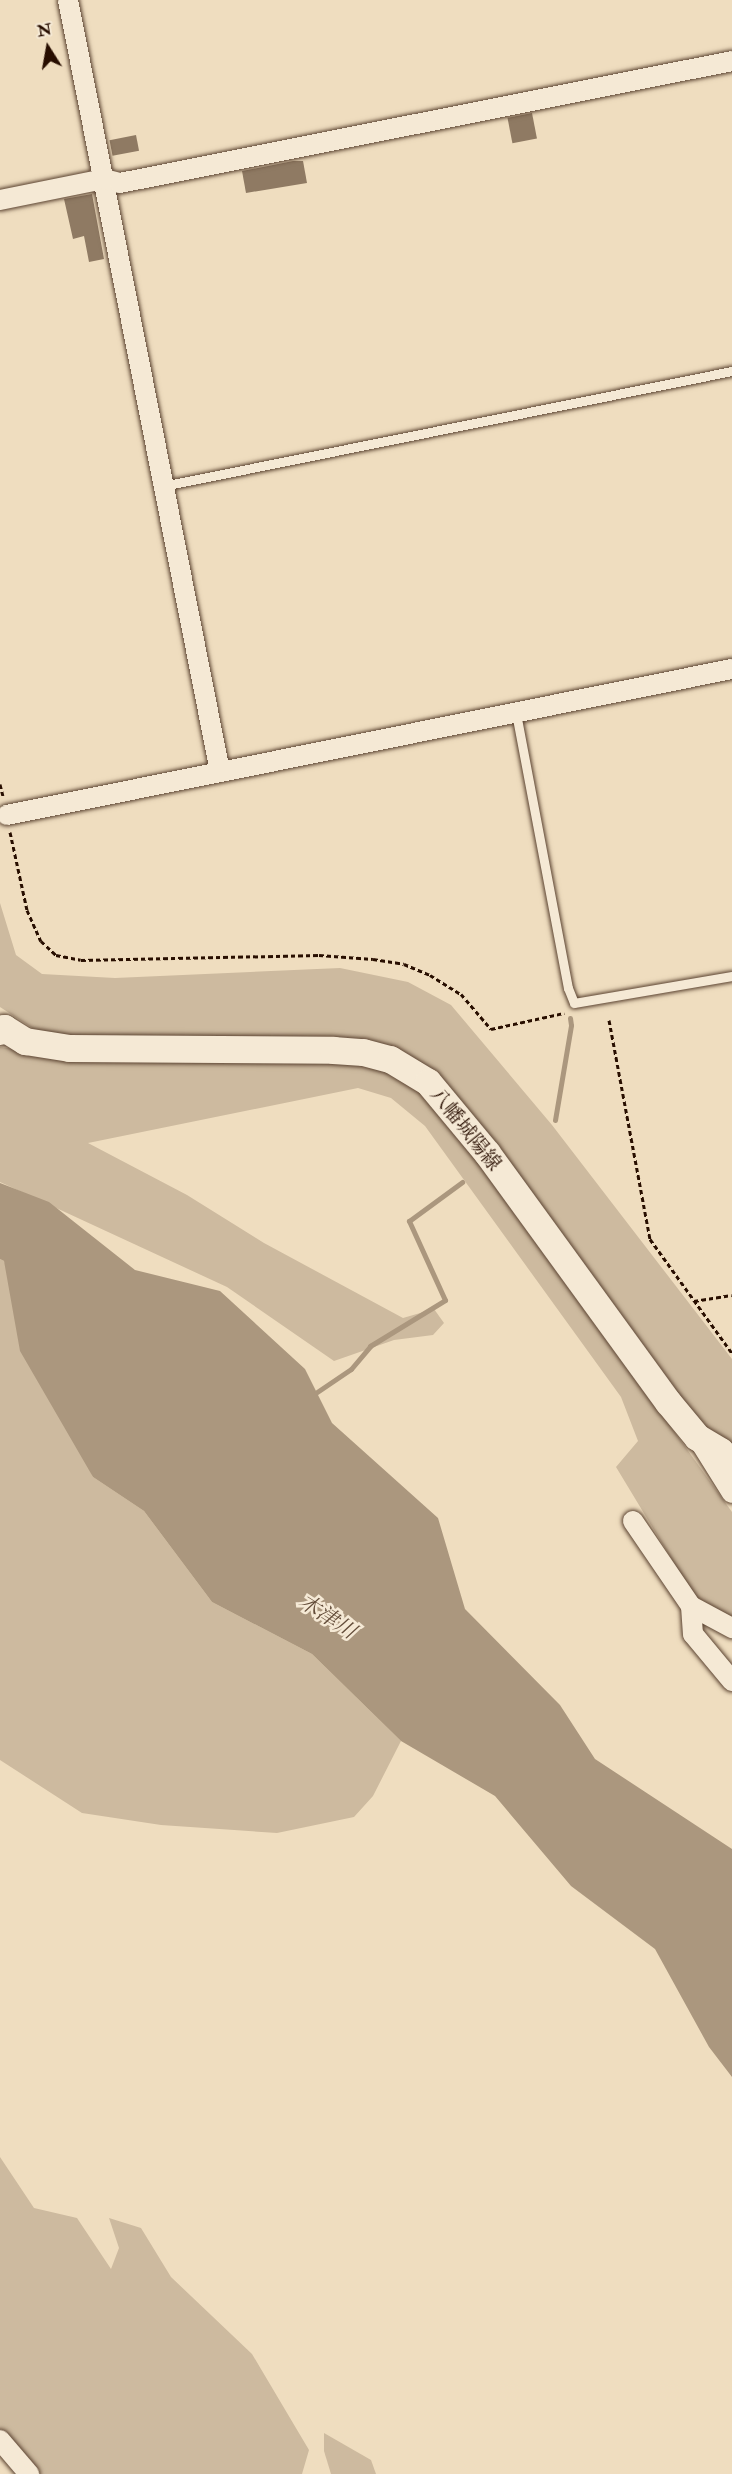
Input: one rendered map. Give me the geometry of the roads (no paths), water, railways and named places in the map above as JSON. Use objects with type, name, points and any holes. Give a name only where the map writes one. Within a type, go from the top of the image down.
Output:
[{"type":"main road","name":"八幡城陽線","points":[[1,1028],[25,1041],[69,1048],[363,1052],[399,1065],[428,1082],[487,1153],[668,1402],[697,1437],[720,1451],[732,1463]]},
{"type":"street","points":[[68,0],[220,772]]},
{"type":"street","points":[[0,200],[104,179],[120,183],[732,61]]},
{"type":"street","points":[[7,816],[732,669]]},
{"type":"street","points":[[697,1437],[732,1493]]},
{"type":"street","points":[[633,1521],[691,1606],[732,1628]]},
{"type":"street","points":[[691,1606],[693,1634],[732,1681]]},
{"type":"street","points":[[0,2439],[29,2474]]},
{"type":"lane","points":[[163,486],[732,371]]},
{"type":"lane","points":[[516,713],[568,988],[574,1003],[732,976]]},
{"type":"water","name":"木津川","points":[[0,1183],[49,1202],[135,1270],[220,1291],[305,1369],[332,1423],[438,1518],[465,1609],[560,1705],[595,1759],[732,1849],[732,2077],[709,2047],[655,1949],[571,1886],[495,1796],[401,1741],[312,1654],[212,1602],[144,1511],[93,1477],[20,1351],[4,1261],[0,1259]]},
{"type":"waterway","points":[[555,1120],[571,1025],[570,1018]]},
{"type":"waterway","points":[[317,1392],[351,1369],[370,1346],[445,1300],[409,1221],[462,1182]]}]
